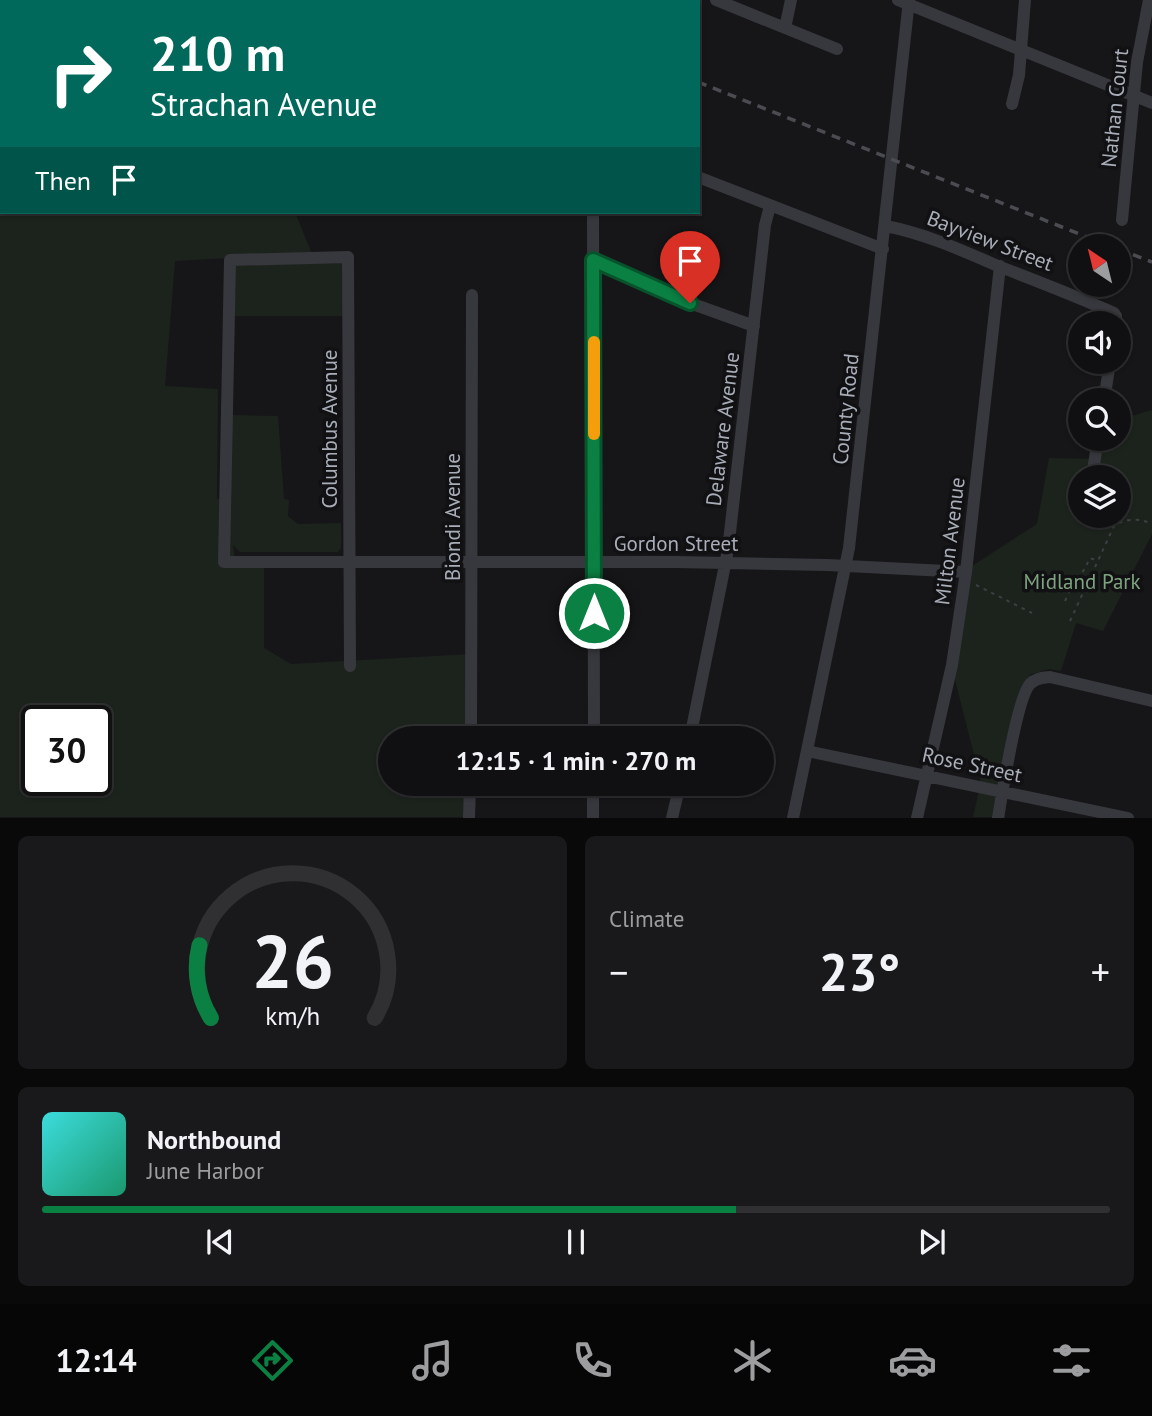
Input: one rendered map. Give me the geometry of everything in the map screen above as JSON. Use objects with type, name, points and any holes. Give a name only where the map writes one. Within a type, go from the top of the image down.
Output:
[{"type":"street","points":[[716,0],[837,49]]},
{"type":"street","points":[[785,28],[792,0]]},
{"type":"street","points":[[1012,104],[1019,75],[1025,0]]},
{"type":"street","name":"Nathan Court","points":[[1122,220],[1137,62],[1149,0]]},
{"type":"street","points":[[905,1],[1152,103]]},
{"type":"street","name":"County Road","points":[[793,817],[846,566],[886,226],[890,159],[900,95],[905,1]]},
{"type":"street","points":[[700,178],[883,249]]},
{"type":"street","name":"Delaware Avenue","points":[[692,726],[726,563],[765,225],[770,206]]},
{"type":"street","points":[[593,214],[594,726]]},
{"type":"street","name":"Bayview Street","points":[[886,226],[936,239],[1064,290],[1100,311]]},
{"type":"street","name":"Columbus Avenue","points":[[224,562],[230,260],[348,257],[350,667]]},
{"type":"street","points":[[593,260],[690,303],[754,326]]},
{"type":"street","name":"Milton Avenue","points":[[917,817],[952,665],[966,572],[1000,266]]},
{"type":"street","name":"Biondi Avenue","points":[[471,726],[472,295]]},
{"type":"street","points":[[1094,464],[1096,451]]},
{"type":"street","name":"Gordon Street","points":[[224,562],[726,563],[966,572]]},
{"type":"street","points":[[998,817],[1022,705],[1031,683],[1039,678],[1050,677],[1152,701]]},
{"type":"street","name":"Rose Street","points":[[807,751],[1128,817]]},
{"type":"street","points":[[469,817],[470,796]]},
{"type":"street","points":[[593,796],[593,817]]},
{"type":"street","points":[[672,817],[677,796]]},
{"type":"path","points":[[1070,621],[1114,526],[1118,523],[1143,520],[1152,524]]},
{"type":"path","points":[[1086,556],[1098,561]]},
{"type":"path","points":[[1045,576],[1056,581],[1061,575],[1075,577],[1082,574],[1090,558]]},
{"type":"path","points":[[1065,601],[1075,577]]},
{"type":"path","points":[[988,590],[1032,612]]},
{"type":"green space","points":[[0,214],[296,214],[314,259],[352,260],[352,316],[233,316],[229,258],[175,261],[165,386],[218,389],[217,499],[227,500],[225,415],[278,416],[284,499],[289,500],[288,516],[298,524],[341,523],[341,548],[338,552],[240,552],[233,545],[236,568],[264,567],[264,648],[291,664],[471,654],[470,726],[378,726],[378,796],[470,796],[469,817],[0,817]]},
{"type":"green space","name":"Midland Park","points":[[1152,410],[1152,534],[1103,631],[1076,623],[1061,671],[1049,669],[1029,675],[1035,678],[1015,746],[1005,817],[973,817],[981,782],[953,672],[969,568],[1037,524],[1049,458],[1098,459],[1100,451],[1131,451],[1131,416]]},
{"type":"railway","points":[[700,83],[1079,234]]},
{"type":"railway","points":[[1131,254],[1152,262]]},
{"type":"slow traffic","points":[[594,342],[594,434]]},
{"type":"route","points":[[594,613],[593,260],[690,303]]}]
